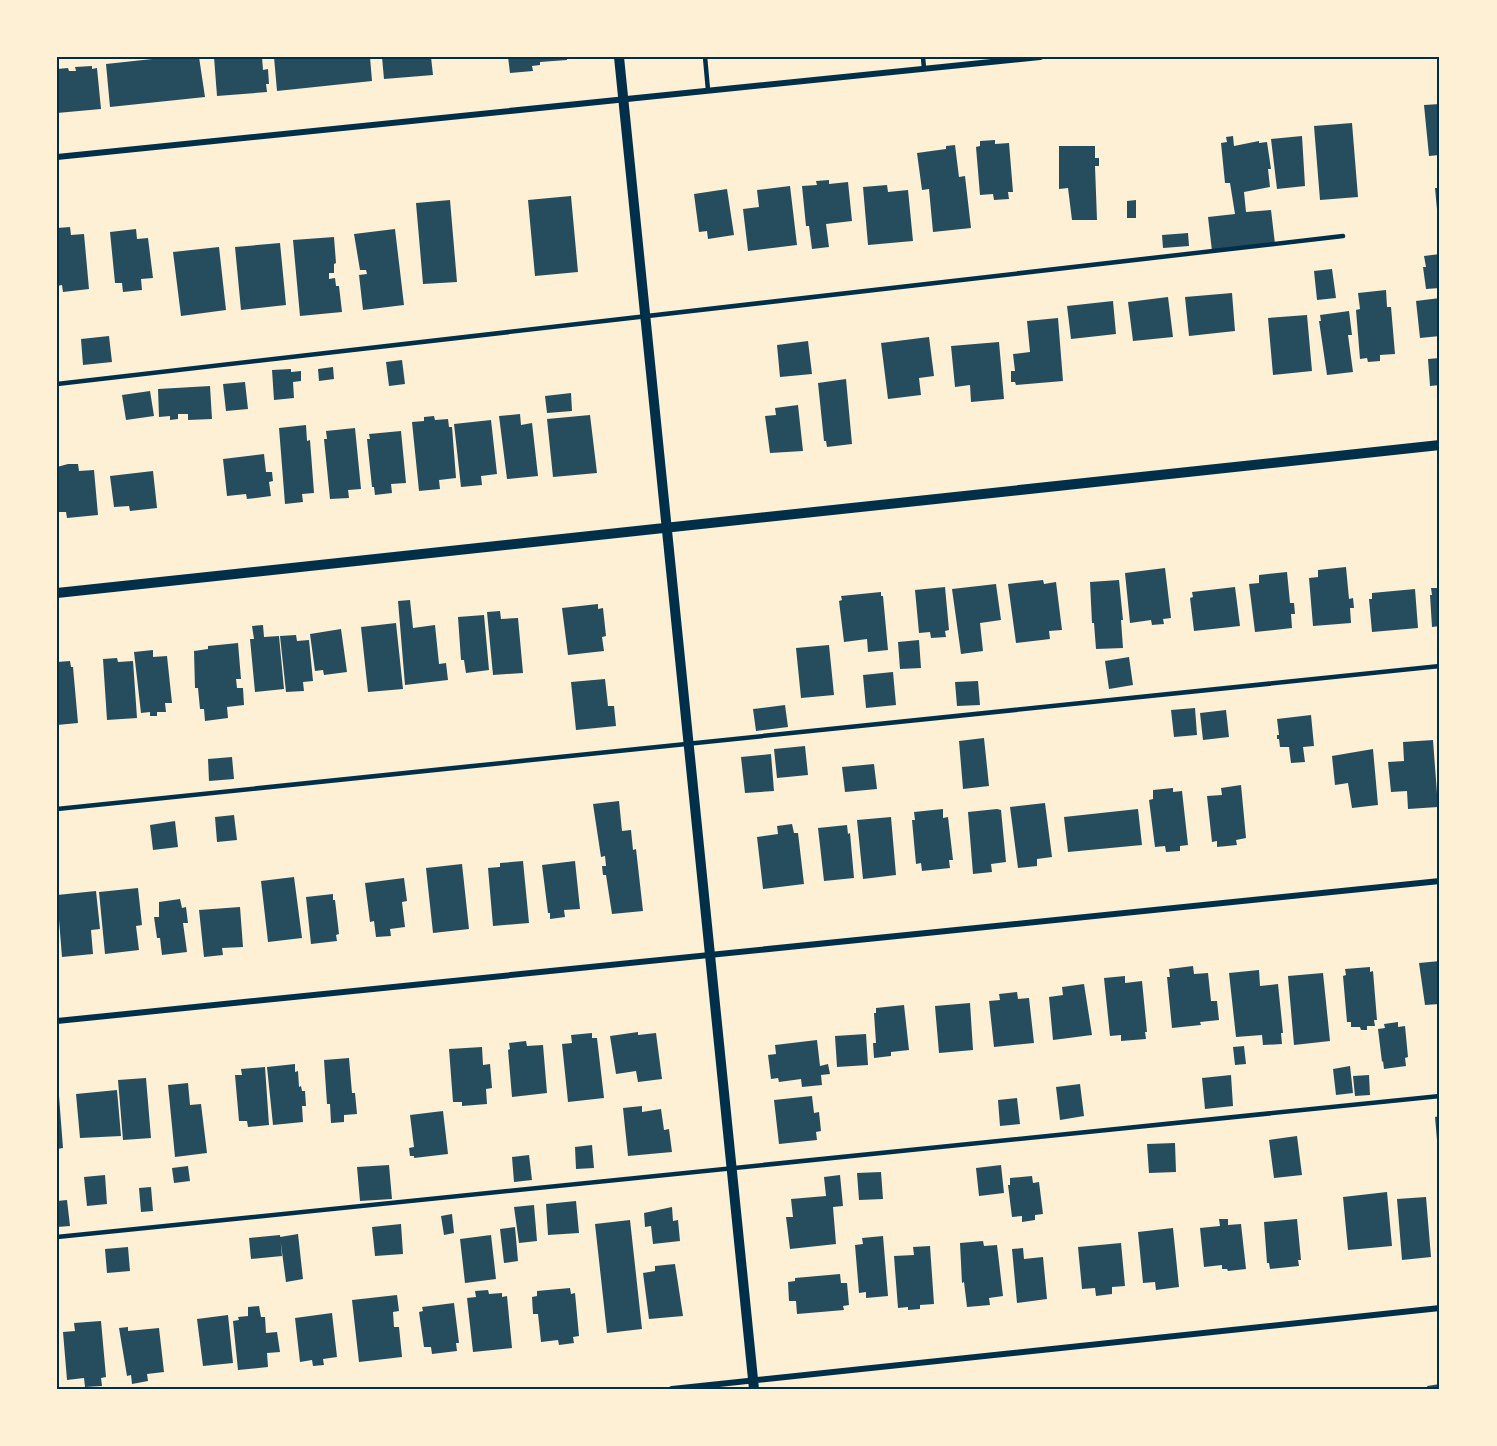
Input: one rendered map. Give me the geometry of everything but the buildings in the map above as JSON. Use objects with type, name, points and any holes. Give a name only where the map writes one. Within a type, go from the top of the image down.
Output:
[{"type":"street","points":[[619,57],[754,1385]]},
{"type":"street","points":[[57,157],[1040,57]]},
{"type":"street","points":[[57,593],[1440,445]]},
{"type":"street","points":[[57,1021],[1440,881]]},
{"type":"street","points":[[672,1389],[754,1385],[1440,1308]]},
{"type":"lane","points":[[705,57],[708,90]]},
{"type":"lane","points":[[923,57],[924,69]]},
{"type":"lane","points":[[57,384],[1343,236]]},
{"type":"lane","points":[[57,809],[688,746],[1440,666]]},
{"type":"lane","points":[[57,1237],[1440,1096]]}]
